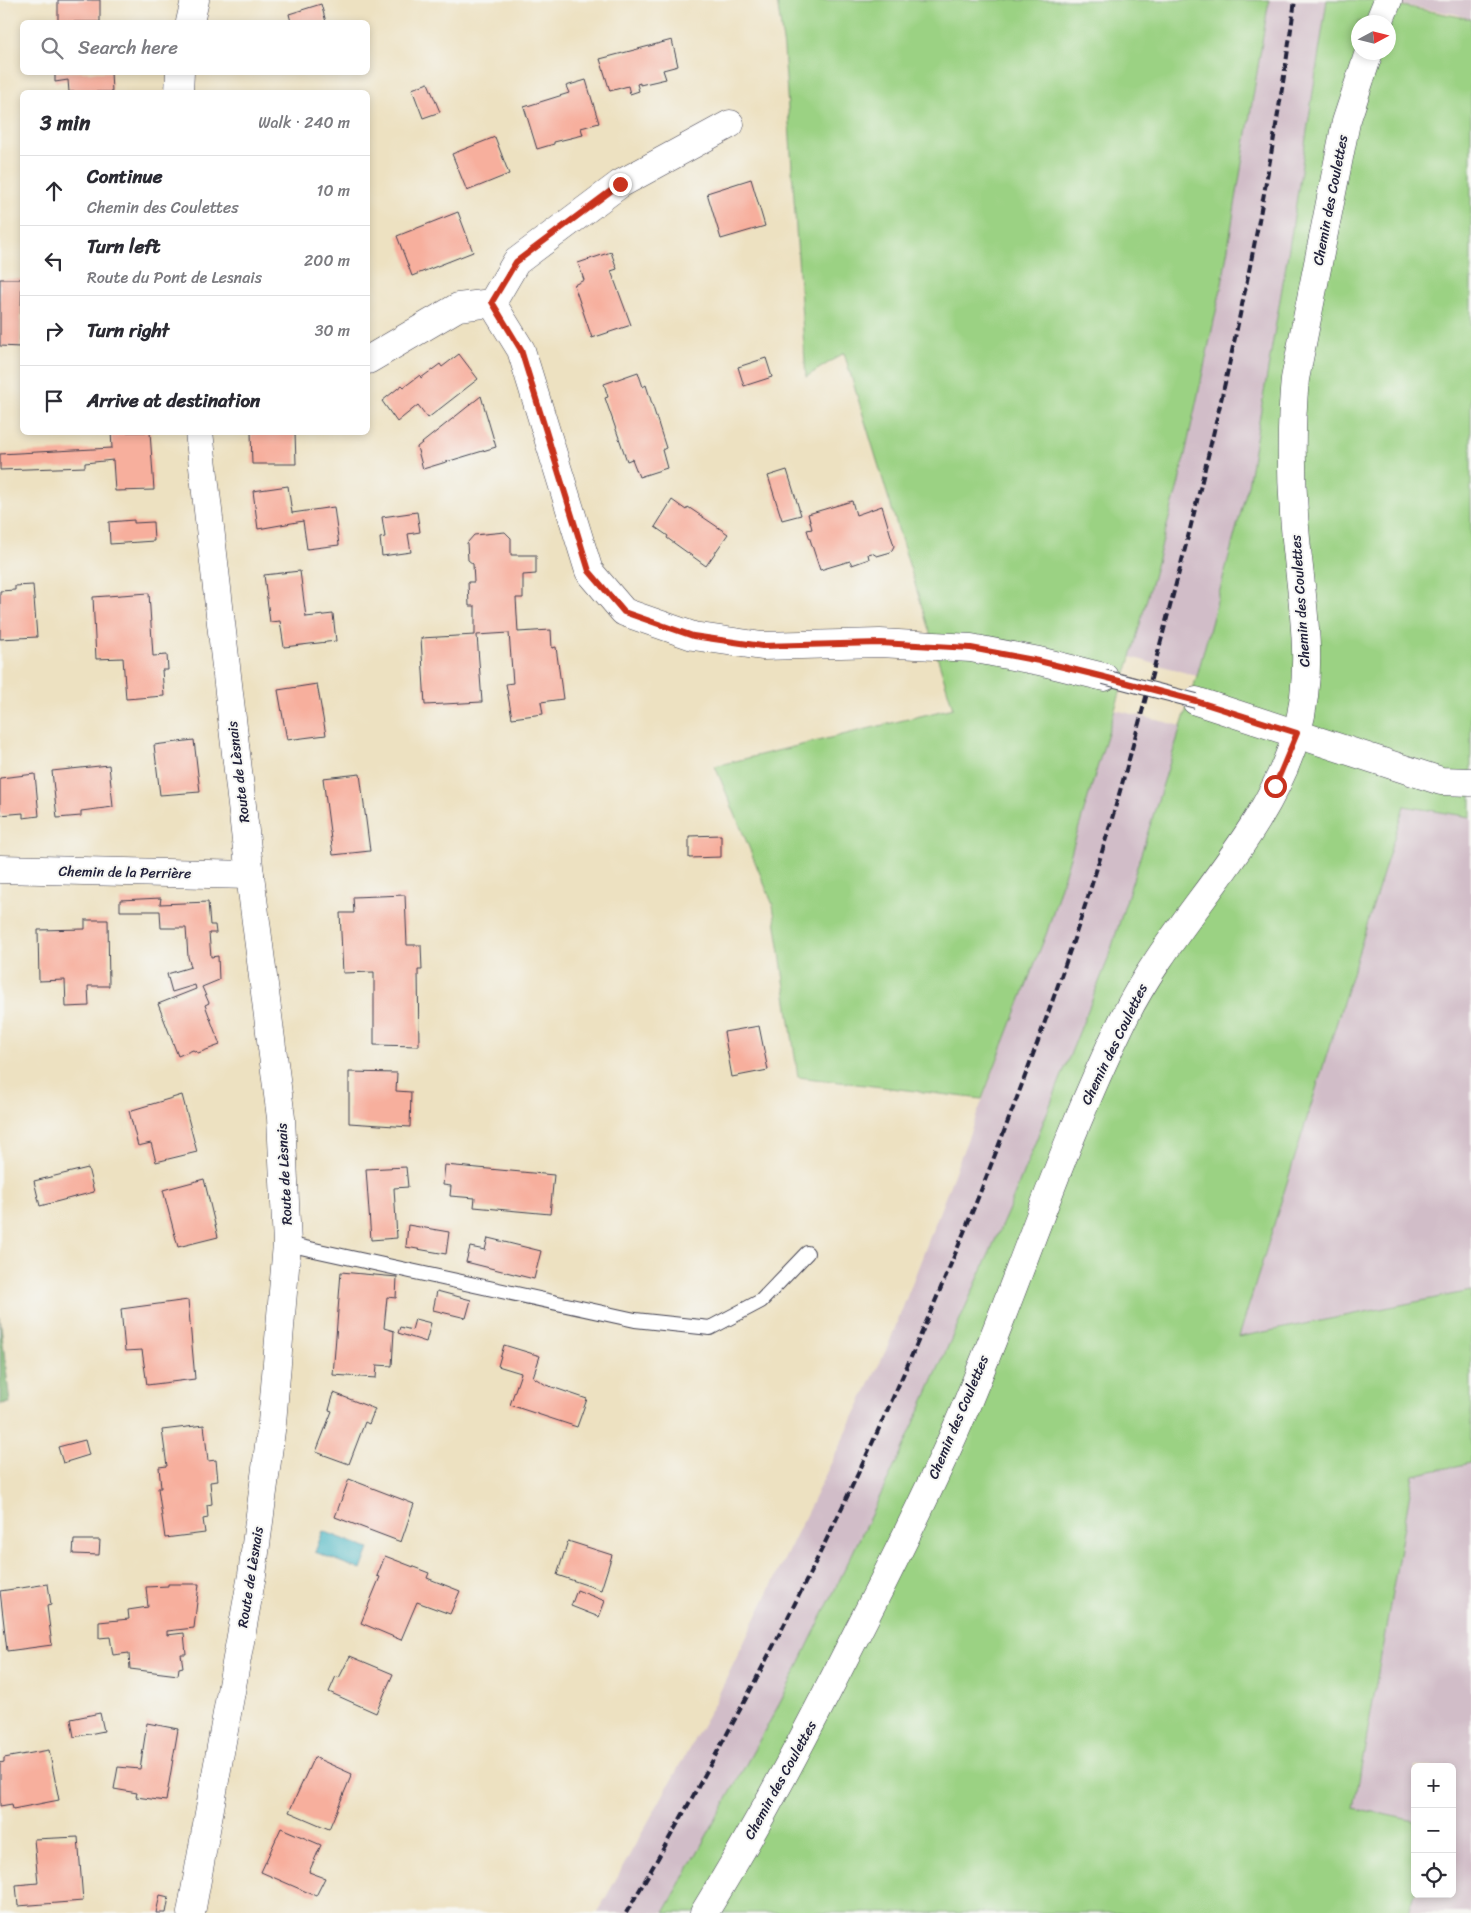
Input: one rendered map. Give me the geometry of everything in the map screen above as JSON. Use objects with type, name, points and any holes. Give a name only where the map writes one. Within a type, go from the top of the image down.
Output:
[{"type":"street","points":[[190,20],[195,0]]},
{"type":"street","points":[[1382,15],[1388,0]]},
{"type":"street","name":"Chemin des Coulettes","points":[[704,1913],[728,1874],[820,1707],[886,1576],[954,1433],[1089,1094],[1124,1019],[1142,984],[1257,820],[1275,786],[1297,733],[1307,652],[1292,489],[1291,417],[1295,378],[1346,122],[1365,60]]},
{"type":"street","points":[[179,90],[180,75]]},
{"type":"street","points":[[492,302],[516,262],[620,184],[730,124]]},
{"type":"street","points":[[370,359],[458,307],[492,302]]},
{"type":"street","points":[[492,302],[521,350],[589,571],[624,612],[693,636],[762,646],[880,643],[971,648],[1039,661],[1104,677]]},
{"type":"street","name":"Route de Lèsnais","points":[[191,1913],[252,1575],[272,1423],[287,1244],[281,1118],[250,875],[198,435]]},
{"type":"street","points":[[1196,701],[1441,781],[1471,782]]},
{"type":"street","name":"Chemin de la Perrière","points":[[0,869],[250,875]]},
{"type":"lane","points":[[1104,677],[1196,701]]},
{"type":"lane","points":[[287,1244],[635,1320],[710,1328],[761,1301],[807,1253]]},
{"type":"shaded area","points":[[1269,0],[1327,0],[1291,236],[1248,485],[1197,676],[1131,657],[1179,482],[1222,284]]},
{"type":"shaded area","points":[[1371,0],[1471,0],[1471,19],[1456,14]]},
{"type":"shaded area","points":[[1115,710],[1182,726],[1107,962],[1008,1211],[898,1459],[781,1701],[664,1913],[597,1913],[713,1706],[888,1346],[1047,932]]},
{"type":"shaded area","points":[[1404,806],[1471,817],[1471,1291],[1239,1338]]},
{"type":"shaded area","points":[[1471,1463],[1471,1913],[1409,1913],[1414,1898],[1456,1898],[1456,1763],[1411,1763],[1411,1820],[1354,1808],[1413,1475]]},
{"type":"green space","points":[[777,0],[1269,0],[1222,284],[1179,482],[1131,657],[1047,932],[982,1099],[798,1077],[773,905],[715,766],[953,708],[844,353],[806,377],[784,49]]},
{"type":"green space","points":[[1327,0],[1371,0],[1471,19],[1471,817],[1404,806],[1239,1337],[1471,1291],[1471,1463],[1413,1475],[1354,1808],[1411,1820],[1411,1898],[1414,1898],[1409,1913],[664,1913],[781,1701],[898,1459],[1008,1211],[1107,962],[1197,676],[1248,485],[1291,236]]},
{"type":"green space","points":[[0,1317],[10,1403],[0,1404]]},
{"type":"water","points":[[323,1531],[369,1549],[361,1570],[315,1552]]},
{"type":"building","points":[[58,0],[100,0],[100,20],[58,20]]},
{"type":"building","points":[[321,4],[325,20],[290,20],[289,14]]},
{"type":"building","points":[[672,40],[678,66],[663,70],[666,79],[637,84],[639,91],[630,94],[628,86],[610,91],[600,59]]},
{"type":"building","points":[[55,75],[111,75],[112,90],[69,90],[68,80],[55,82]]},
{"type":"building","points":[[586,80],[599,123],[581,128],[583,135],[554,142],[554,144],[537,149],[524,107],[569,93],[566,86]]},
{"type":"building","points":[[428,83],[440,112],[423,118],[412,89]]},
{"type":"building","points":[[495,137],[509,174],[467,191],[452,154]]},
{"type":"building","points":[[751,179],[765,226],[721,239],[707,193]]},
{"type":"building","points":[[458,212],[473,252],[412,276],[397,236]]},
{"type":"building","points":[[611,252],[617,269],[611,271],[631,325],[592,338],[574,285],[584,280],[578,263]]},
{"type":"building","points":[[0,279],[20,279],[20,347],[0,346]]},
{"type":"building","points":[[459,354],[478,379],[428,418],[418,405],[397,422],[382,401],[402,385],[404,387],[420,375],[421,378],[440,364],[442,367]]},
{"type":"building","points":[[766,358],[772,377],[744,386],[738,367]]},
{"type":"building","points":[[638,372],[643,387],[646,385],[666,448],[662,450],[667,468],[639,477],[632,459],[627,461],[605,398],[608,397],[604,384]]},
{"type":"building","points":[[481,396],[496,447],[423,469],[417,447]]},
{"type":"building","points":[[111,435],[150,435],[154,490],[115,491],[113,460],[85,463],[85,467],[0,470],[0,454],[112,448]]},
{"type":"building","points":[[251,435],[295,435],[296,464],[252,464]]},
{"type":"building","points":[[787,470],[801,515],[782,520],[768,476]]},
{"type":"building","points":[[288,486],[292,513],[334,507],[339,545],[307,549],[303,521],[258,529],[253,491]]},
{"type":"building","points":[[672,500],[686,510],[688,507],[728,534],[706,566],[655,527]]},
{"type":"building","points":[[852,501],[856,515],[882,506],[894,546],[891,552],[877,556],[872,553],[868,554],[869,559],[852,565],[850,561],[820,570],[807,530],[812,529],[808,514]]},
{"type":"building","points":[[417,512],[420,532],[408,534],[411,552],[382,556],[380,538],[385,537],[382,517]]},
{"type":"building","points":[[134,520],[134,523],[153,522],[154,541],[110,544],[109,522]]},
{"type":"building","points":[[505,532],[511,538],[511,555],[536,555],[536,574],[523,575],[523,598],[516,598],[518,632],[551,630],[552,648],[556,647],[563,699],[541,702],[543,714],[512,718],[506,684],[513,683],[509,633],[477,635],[482,702],[425,705],[421,638],[475,635],[475,606],[469,606],[468,582],[474,582],[473,564],[468,560],[467,543],[474,535]]},
{"type":"building","points":[[300,571],[306,617],[333,614],[336,641],[284,647],[280,621],[270,622],[264,575]]},
{"type":"building","points":[[33,585],[37,637],[0,639],[0,591],[15,590],[15,586]]},
{"type":"building","points":[[149,593],[153,656],[167,655],[168,670],[162,670],[164,696],[126,699],[123,658],[96,659],[93,597]]},
{"type":"building","points":[[317,684],[326,735],[287,740],[278,690]]},
{"type":"building","points":[[194,740],[200,792],[160,795],[154,745]]},
{"type":"building","points":[[109,765],[113,807],[81,811],[81,816],[57,818],[52,771]]},
{"type":"building","points":[[35,774],[39,816],[23,818],[23,813],[0,815],[0,778]]},
{"type":"building","points":[[360,774],[370,851],[333,855],[323,778]]},
{"type":"building","points":[[721,835],[721,857],[689,858],[689,836]]},
{"type":"building","points":[[405,895],[407,945],[421,945],[422,970],[418,970],[419,1046],[374,1045],[374,972],[343,973],[340,913],[354,913],[353,897]]},
{"type":"building","points":[[161,898],[160,904],[208,902],[210,925],[215,925],[216,933],[209,933],[211,957],[218,956],[219,980],[202,987],[209,1003],[205,1005],[220,1045],[198,1053],[193,1050],[178,1056],[158,1004],[196,989],[195,985],[172,992],[167,974],[191,967],[188,957],[186,928],[161,928],[160,911],[120,911],[120,900]]},
{"type":"building","points":[[85,920],[108,920],[109,986],[88,986],[89,1006],[66,1007],[65,980],[39,981],[38,930],[85,929]]},
{"type":"building","points":[[759,1026],[768,1070],[732,1077],[724,1032]]},
{"type":"building","points":[[349,1072],[397,1073],[396,1091],[411,1092],[410,1127],[349,1123]]},
{"type":"building","points":[[182,1095],[197,1152],[156,1162],[151,1143],[138,1146],[129,1111]]},
{"type":"building","points":[[445,1165],[554,1175],[550,1214],[474,1207],[475,1198],[450,1196],[451,1186],[443,1185]]},
{"type":"building","points":[[406,1167],[408,1187],[394,1188],[397,1238],[371,1240],[366,1169]]},
{"type":"building","points":[[88,1168],[94,1192],[40,1206],[34,1181]]},
{"type":"building","points":[[204,1179],[218,1237],[178,1247],[163,1190]]},
{"type":"building","points":[[408,1225],[449,1232],[446,1254],[406,1247]]},
{"type":"building","points":[[488,1238],[541,1251],[534,1279],[466,1262],[470,1247],[485,1250]]},
{"type":"building","points":[[341,1272],[397,1277],[396,1298],[387,1297],[384,1328],[394,1331],[392,1366],[377,1365],[376,1378],[333,1375]]},
{"type":"building","points":[[437,1291],[471,1300],[466,1318],[433,1310]]},
{"type":"building","points":[[188,1300],[195,1379],[147,1385],[142,1350],[125,1351],[121,1309]]},
{"type":"building","points":[[415,1319],[431,1323],[426,1342],[398,1333],[400,1327],[412,1330]]},
{"type":"building","points":[[504,1345],[540,1356],[533,1377],[546,1385],[587,1399],[577,1427],[510,1405],[521,1373],[498,1366]]},
{"type":"building","points":[[334,1393],[375,1409],[369,1424],[365,1422],[349,1464],[316,1452],[332,1411],[329,1410]]},
{"type":"building","points":[[204,1425],[208,1461],[216,1460],[218,1481],[210,1482],[212,1504],[207,1505],[208,1518],[203,1519],[205,1533],[165,1538],[158,1488],[161,1488],[159,1467],[167,1466],[162,1430]]},
{"type":"building","points":[[85,1440],[89,1455],[63,1463],[58,1447]]},
{"type":"building","points":[[349,1479],[414,1504],[401,1542],[335,1517]]},
{"type":"building","points":[[74,1540],[100,1540],[99,1555],[73,1554]]},
{"type":"building","points":[[568,1541],[612,1555],[601,1590],[557,1575]]},
{"type":"building","points":[[385,1556],[429,1573],[427,1578],[460,1591],[450,1614],[417,1602],[401,1640],[361,1623],[380,1577],[377,1576]]},
{"type":"building","points":[[48,1584],[51,1605],[47,1606],[52,1645],[7,1651],[0,1591]]},
{"type":"building","points":[[168,1584],[199,1584],[194,1628],[167,1631],[167,1635],[184,1633],[186,1654],[181,1654],[183,1667],[179,1668],[178,1675],[130,1669],[129,1653],[113,1655],[110,1637],[99,1638],[99,1622],[129,1619],[128,1610],[148,1607],[146,1587],[168,1586]]},
{"type":"building","points":[[577,1590],[605,1601],[599,1617],[571,1606]]},
{"type":"building","points":[[350,1656],[393,1674],[376,1713],[329,1692],[336,1676],[339,1678]]},
{"type":"building","points":[[100,1713],[104,1731],[74,1737],[71,1719]]},
{"type":"building","points":[[147,1723],[178,1729],[166,1801],[136,1797],[137,1793],[114,1789],[118,1767],[140,1769]]},
{"type":"building","points":[[49,1750],[59,1800],[13,1809],[12,1804],[0,1806],[0,1763],[4,1762],[4,1758]]},
{"type":"building","points":[[314,1757],[352,1774],[329,1829],[289,1812]]},
{"type":"building","points":[[281,1828],[321,1845],[309,1872],[325,1878],[316,1896],[261,1872]]},
{"type":"building","points":[[78,1837],[83,1901],[18,1906],[16,1885],[38,1883],[34,1839]]},
{"type":"building","points":[[160,1895],[169,1897],[166,1913],[156,1913]]},
{"type":"railway","points":[[626,1913],[758,1676],[878,1432],[933,1307],[984,1182],[1033,1055],[1078,927],[1106,839],[1144,706],[1214,430],[1260,216],[1285,72],[1295,0]]},
{"type":"route","points":[[620,184],[516,262],[492,302],[521,350],[589,571],[624,612],[693,636],[762,646],[880,643],[971,648],[1039,661],[1196,701],[1297,733],[1275,786]]}]
